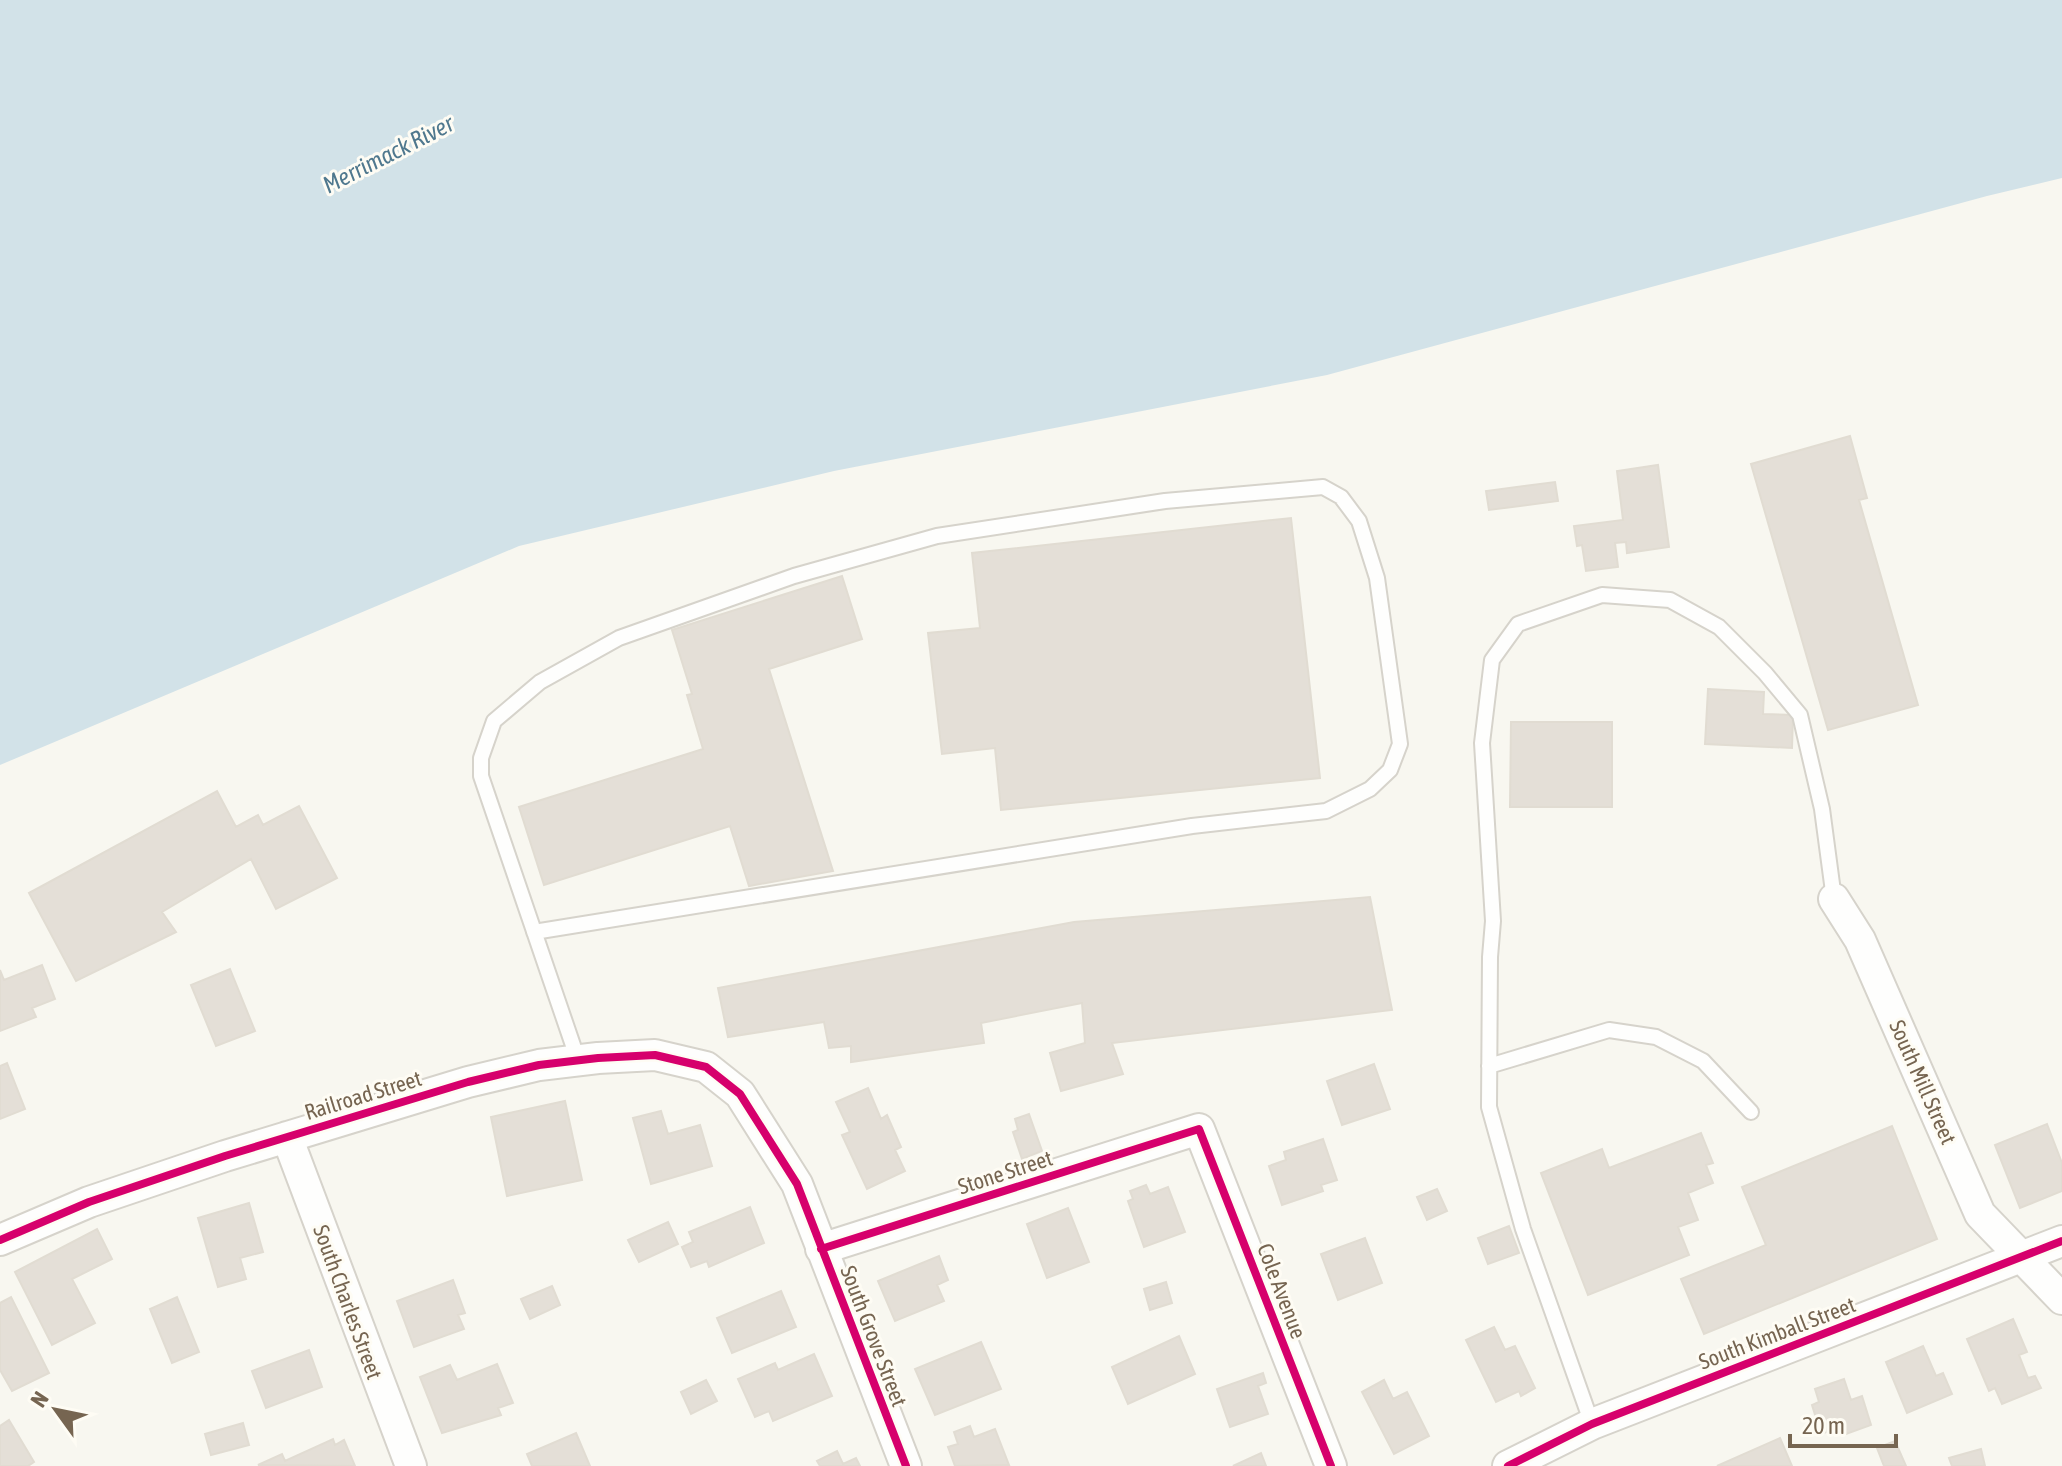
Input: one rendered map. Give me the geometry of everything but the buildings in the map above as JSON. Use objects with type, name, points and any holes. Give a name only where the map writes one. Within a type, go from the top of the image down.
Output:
[{"type":"street","name":"South Mill Street","points":[[1834,899],[1860,940],[1980,1214],[2062,1299]]},
{"type":"street","name":"Railroad Street","points":[[0,1240],[89,1202],[287,1137],[468,1082],[539,1065],[655,1055],[706,1067],[740,1094]]},
{"type":"street","name":"South Grove Street","points":[[740,1094],[797,1184],[906,1466]]},
{"type":"street","name":"Stone Street","points":[[821,1249],[1199,1129]]},
{"type":"street","name":"Cole Avenue","points":[[1199,1129],[1331,1466]]},
{"type":"street","name":"South Charles Street","points":[[287,1137],[411,1466]]},
{"type":"street","name":"South Kimball Street","points":[[1508,1466],[1592,1424],[2062,1241]]},
{"type":"lane","points":[[534,932],[1192,826],[1326,811],[1370,789],[1390,770],[1400,744],[1377,578],[1359,521],[1341,497],[1323,487],[1165,501],[937,536],[794,576],[619,638],[540,682],[494,721],[481,758],[481,776],[534,932],[578,1060]]},
{"type":"lane","points":[[1592,1424],[1518,1214],[1489,1107],[1493,921],[1482,743],[1492,660],[1518,624],[1602,595],[1670,600],[1719,627],[1765,673],[1800,715],[1822,809],[1834,899]]},
{"type":"lane","points":[[1489,1066],[1609,1030],[1656,1037],[1703,1061],[1751,1112]]},
{"type":"water","name":"Merrimack River","points":[[0,0],[2062,0],[2062,178],[1327,375],[834,471],[519,546],[0,765]]},
{"type":"cycle path","points":[[0,1240],[89,1202],[225,1156],[468,1082],[539,1065],[598,1058],[655,1055],[706,1067],[740,1094],[797,1184],[906,1466]]},
{"type":"cycle path","points":[[821,1249],[1199,1129],[1331,1466]]},
{"type":"cycle path","points":[[1508,1466],[1592,1424],[2062,1241]]}]
